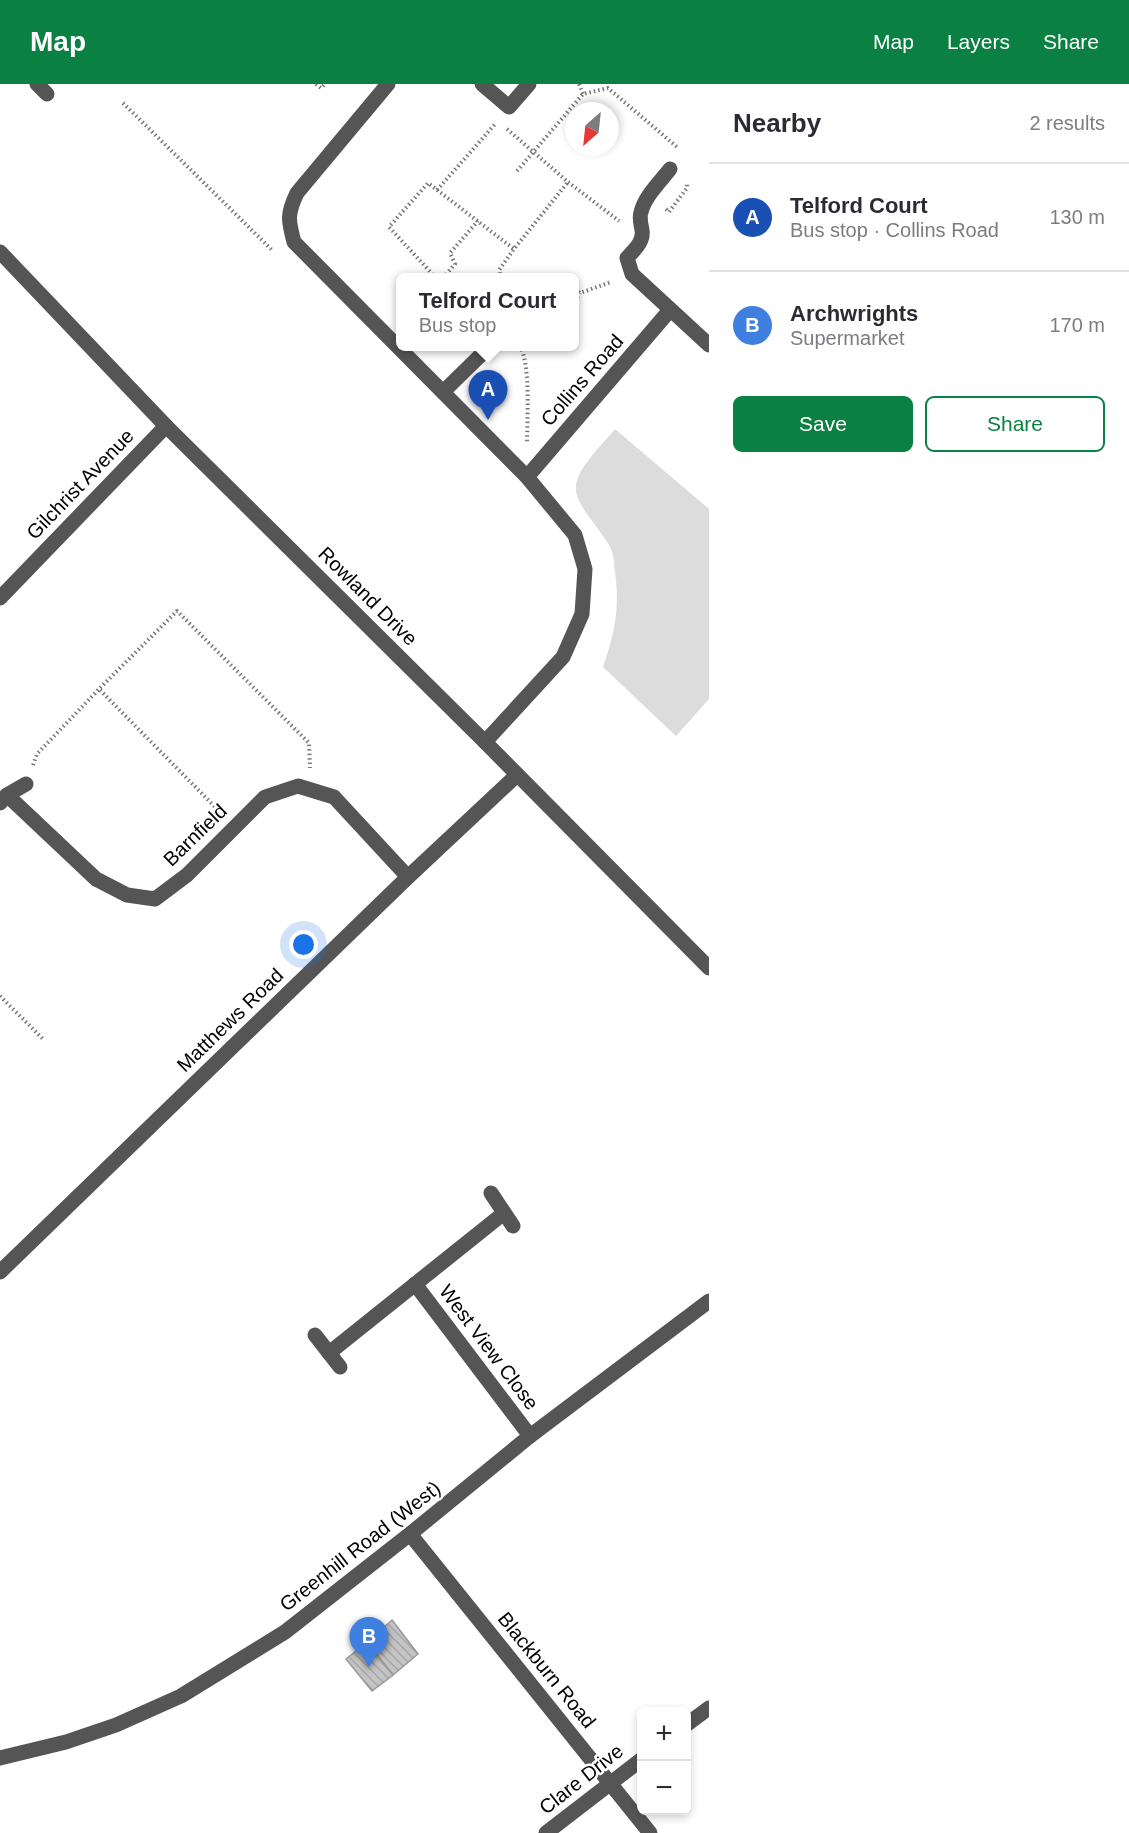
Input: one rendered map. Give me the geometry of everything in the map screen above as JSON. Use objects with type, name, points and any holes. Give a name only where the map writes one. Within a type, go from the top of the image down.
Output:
[{"type":"street","points":[[388,84],[297,193],[291,206],[289,222],[294,242],[396,345]]},
{"type":"street","points":[[482,84],[509,107],[529,84]]},
{"type":"street","points":[[670,169],[651,193],[641,212],[640,223],[643,233],[641,242],[627,258],[632,274],[709,345]]},
{"type":"street","name":"Rowland Drive","points":[[0,252],[166,426],[486,742],[709,968]]},
{"type":"street","name":"Collins Road","points":[[527,477],[670,310]]},
{"type":"street","points":[[402,351],[527,477],[575,535],[585,569],[582,614],[563,657],[486,742]]},
{"type":"street","points":[[443,392],[485,351]]},
{"type":"street","name":"Gilchrist Avenue","points":[[0,598],[166,426]]},
{"type":"street","name":"Matthews Road","points":[[0,1272],[517,775]]},
{"type":"street","name":"Barnfield","points":[[26,784],[3,799],[96,879],[127,895],[155,899],[187,875],[265,797],[298,786],[334,797],[408,878]]},
{"type":"street","name":"West View Close","points":[[328,1353],[415,1284],[509,1219],[491,1193]]},
{"type":"street","name":"West View Close","points":[[415,1284],[530,1436]]},
{"type":"street","name":"Greenhill Road (West)","points":[[0,1758],[66,1743],[116,1725],[181,1696],[285,1632],[530,1436],[709,1301]]},
{"type":"street","points":[[315,1335],[340,1367]]},
{"type":"street","name":"Blackburn Road","points":[[410,1534],[650,1833]]},
{"type":"street","points":[[691,1722],[709,1708]]},
{"type":"street","name":"Clare Drive","points":[[546,1833],[639,1761]]},
{"type":"path","points":[[316,84],[321,88],[325,84]]},
{"type":"path","points":[[579,84],[583,94]]},
{"type":"path","points":[[517,171],[583,94],[608,88],[683,152]]},
{"type":"path","points":[[123,103],[277,255],[294,242]]},
{"type":"path","points":[[437,190],[509,107]]},
{"type":"path","points":[[498,121],[616,220],[643,233]]},
{"type":"path","points":[[651,193],[669,212],[687,188],[686,179]]},
{"type":"path","points":[[500,273],[499,270],[514,249],[568,182]]},
{"type":"path","points":[[431,273],[389,227],[428,183],[514,249]]},
{"type":"path","points":[[447,273],[455,264],[450,253],[478,221]]},
{"type":"path","points":[[580,293],[632,274]]},
{"type":"path","points":[[522,351],[527,391],[527,477]]},
{"type":"path","points":[[26,784],[37,754],[177,611],[309,743],[310,790]]},
{"type":"path","points":[[99,689],[234,827]]},
{"type":"path","points":[[0,996],[44,1040]]},
{"type":"shaded area","points":[[615,429],[709,509],[709,699],[676,736],[603,667],[611,642],[617,609],[613,558],[607,542],[579,500],[576,485],[586,463]]},
{"type":"building","points":[[392,1620],[418,1654],[393,1675],[367,1642]]},
{"type":"building","points":[[367,1642],[393,1675],[372,1691],[346,1659]]},
{"type":"place","name":"Telford Court","points":[[488,420]]},
{"type":"place","name":"Archwrights","points":[[369,1667]]}]
